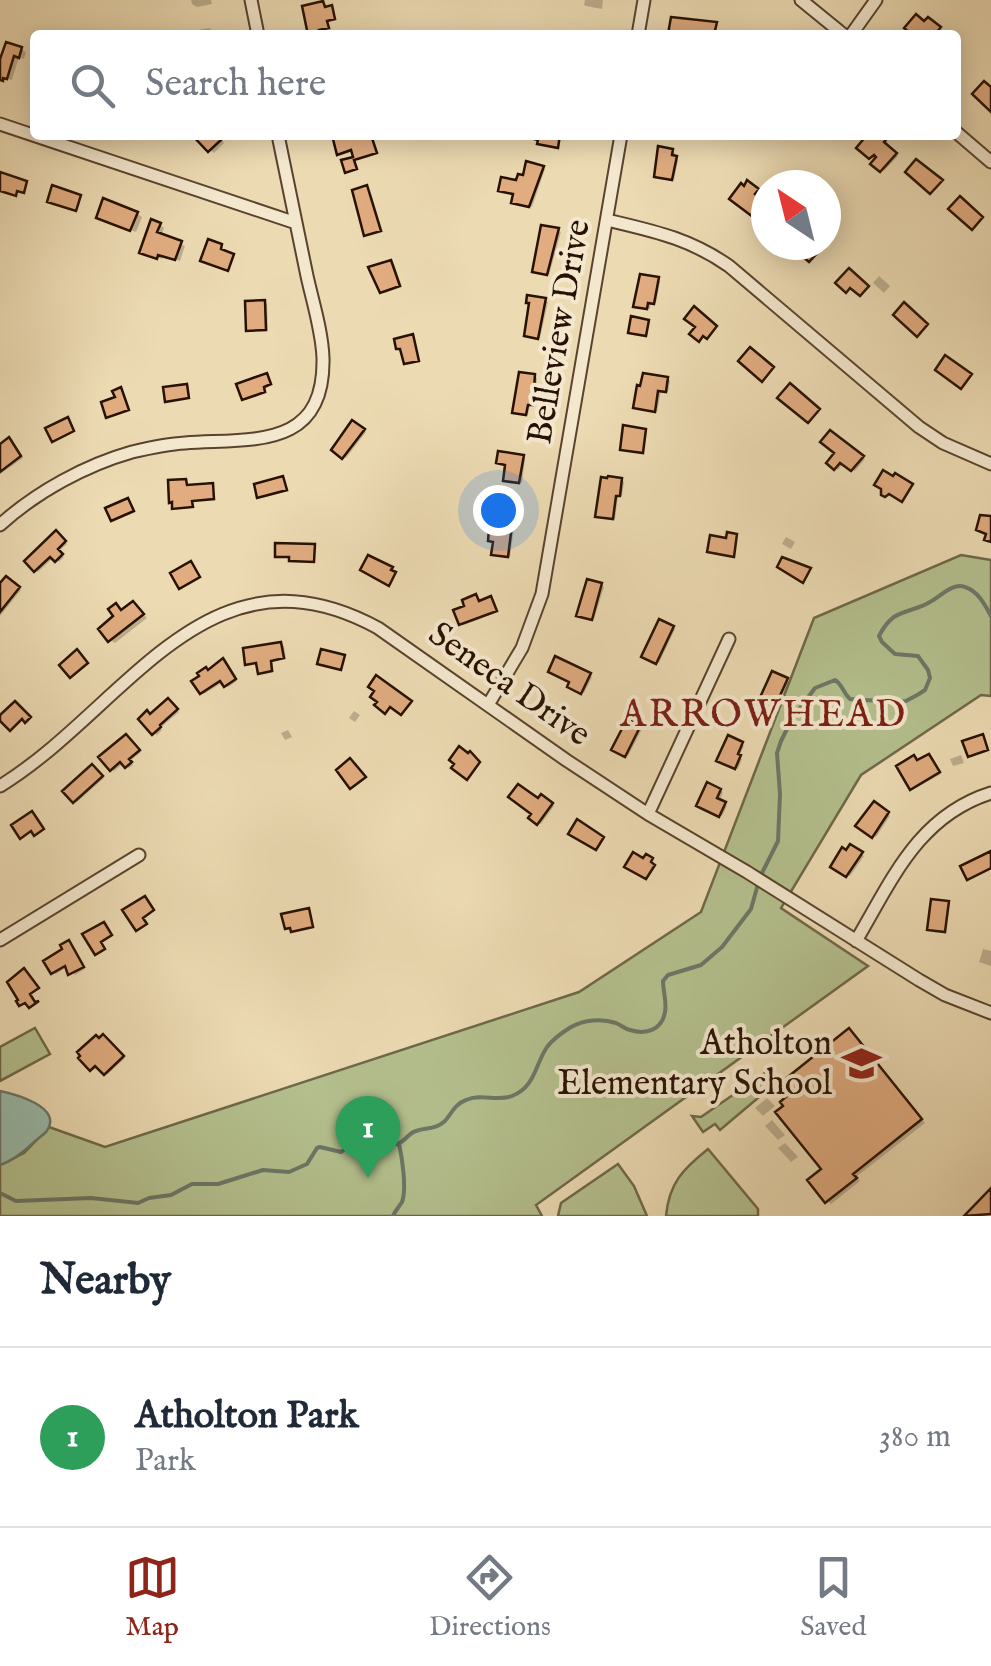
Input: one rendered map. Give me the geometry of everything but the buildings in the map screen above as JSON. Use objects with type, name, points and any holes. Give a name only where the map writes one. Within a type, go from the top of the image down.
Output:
[{"type":"street","points":[[251,0],[257,30]]},
{"type":"street","points":[[639,30],[644,0]]},
{"type":"street","points":[[802,0],[841,30]]},
{"type":"street","points":[[852,30],[876,0]]},
{"type":"street","points":[[0,124],[30,134]]},
{"type":"street","points":[[961,136],[991,162]]},
{"type":"street","points":[[48,140],[296,223]]},
{"type":"street","points":[[0,524],[54,487],[107,461],[158,446],[274,437],[306,416],[318,394],[323,357],[279,140]]},
{"type":"street","name":"Belleview Drive","points":[[488,705],[522,648],[542,594],[620,140]]},
{"type":"street","points":[[606,220],[670,235],[706,250],[920,427],[943,443],[991,464]]},
{"type":"street","name":"Seneca Drive","points":[[0,786],[45,756],[189,630],[253,604],[277,600],[330,606],[378,628],[648,814],[945,995],[991,1013]]},
{"type":"street","points":[[648,814],[730,639]]},
{"type":"street","points":[[856,942],[902,863],[926,832],[969,801],[991,793]]},
{"type":"street","points":[[0,940],[138,855]]},
{"type":"green space","points":[[961,555],[991,560],[991,696],[981,695],[861,775],[781,908],[868,966],[536,1205],[542,1216],[0,1216],[0,1165],[24,1153],[49,1127],[105,1147],[579,992],[701,912],[814,618]]},
{"type":"green space","points":[[35,1028],[50,1054],[0,1081],[0,1047]]},
{"type":"green space","points":[[769,1070],[778,1081],[720,1130],[715,1124],[703,1132],[692,1116],[701,1117]]},
{"type":"green space","points":[[708,1149],[758,1209],[758,1216],[666,1216],[670,1194],[679,1178]]},
{"type":"green space","points":[[618,1164],[634,1186],[647,1216],[558,1216],[561,1203]]},
{"type":"shaded area","points":[[0,1091],[35,1103],[49,1115],[50,1123],[26,1150],[0,1165]]},
{"type":"waterway","points":[[761,875],[778,841],[777,753],[792,719],[815,688],[835,680],[850,699],[906,701],[925,690],[930,678],[918,656],[895,654],[882,642],[879,636],[889,621],[960,586],[977,595],[991,616]]},
{"type":"waterway","points":[[0,1193],[16,1201],[91,1198],[138,1203],[171,1195],[192,1184],[218,1184],[263,1170],[289,1172],[307,1164],[320,1147],[341,1152],[364,1138],[400,1143],[413,1132],[441,1124],[466,1100],[507,1098],[520,1092],[549,1044],[576,1025],[593,1020],[642,1032],[657,1027],[665,1012],[663,981],[668,975],[701,965],[722,947],[751,909],[758,884]]},
{"type":"waterway","points":[[393,1216],[402,1202],[404,1189],[399,1144]]},
{"type":"place","name":"Atholton Elementary School","points":[[862,1064]]},
{"type":"place","name":"Atholton Park","points":[[368,1178]]},
{"type":"district","name":"ARROWHEAD","points":[[764,716]]}]
